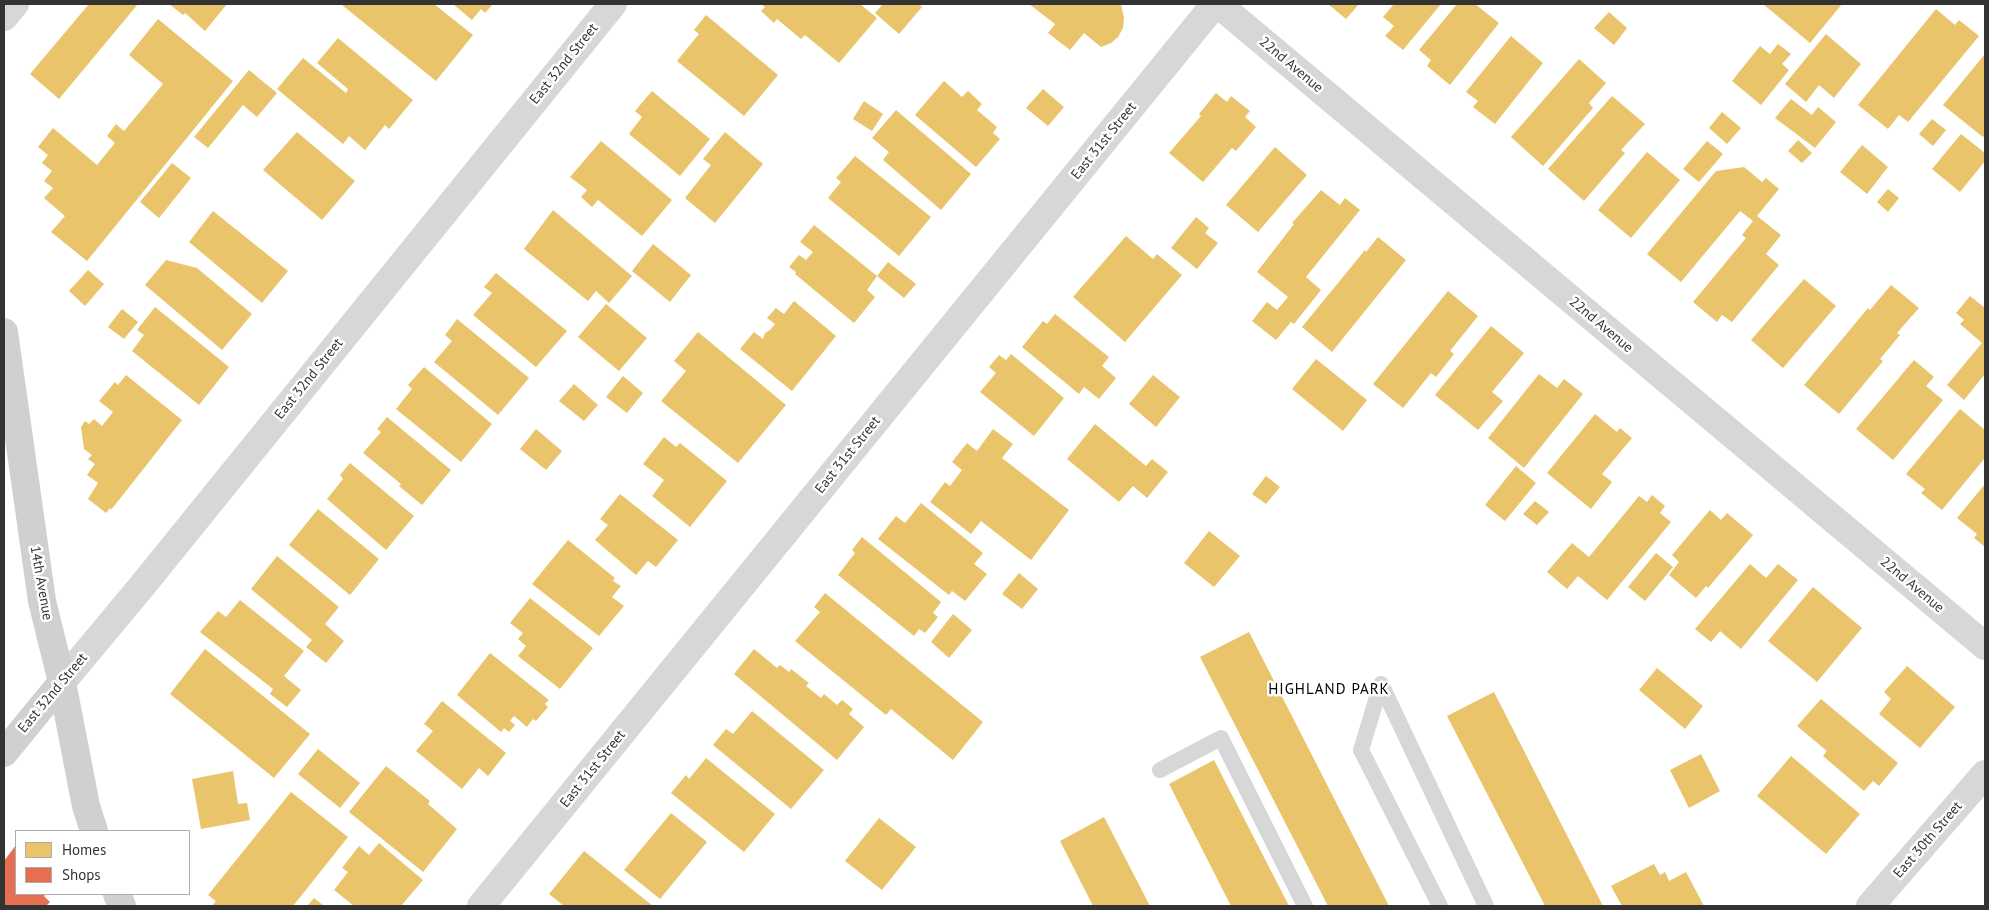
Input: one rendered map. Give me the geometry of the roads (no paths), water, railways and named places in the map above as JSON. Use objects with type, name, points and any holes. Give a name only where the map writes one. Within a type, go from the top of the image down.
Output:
[{"type":"street","points":[[4,17],[15,4]]},
{"type":"street","name":"East 32nd Street","points":[[4,753],[142,586],[613,4]]},
{"type":"street","name":"22nd Avenue","points":[[1216,4],[1985,646]]},
{"type":"street","name":"East 31st Street","points":[[482,906],[1216,4]]},
{"type":"street","name":"14th Avenue","points":[[4,332],[42,601],[62,682],[86,806],[94,830]]},
{"type":"street","name":"East 30th Street","points":[[1870,906],[1985,774]]},
{"type":"lane","points":[[1440,906],[1361,750],[1380,684],[1484,906]]},
{"type":"lane","points":[[1160,770],[1221,738],[1305,906]]},
{"type":"district","name":"HIGHLAND PARK","points":[[1329,690]]}]
